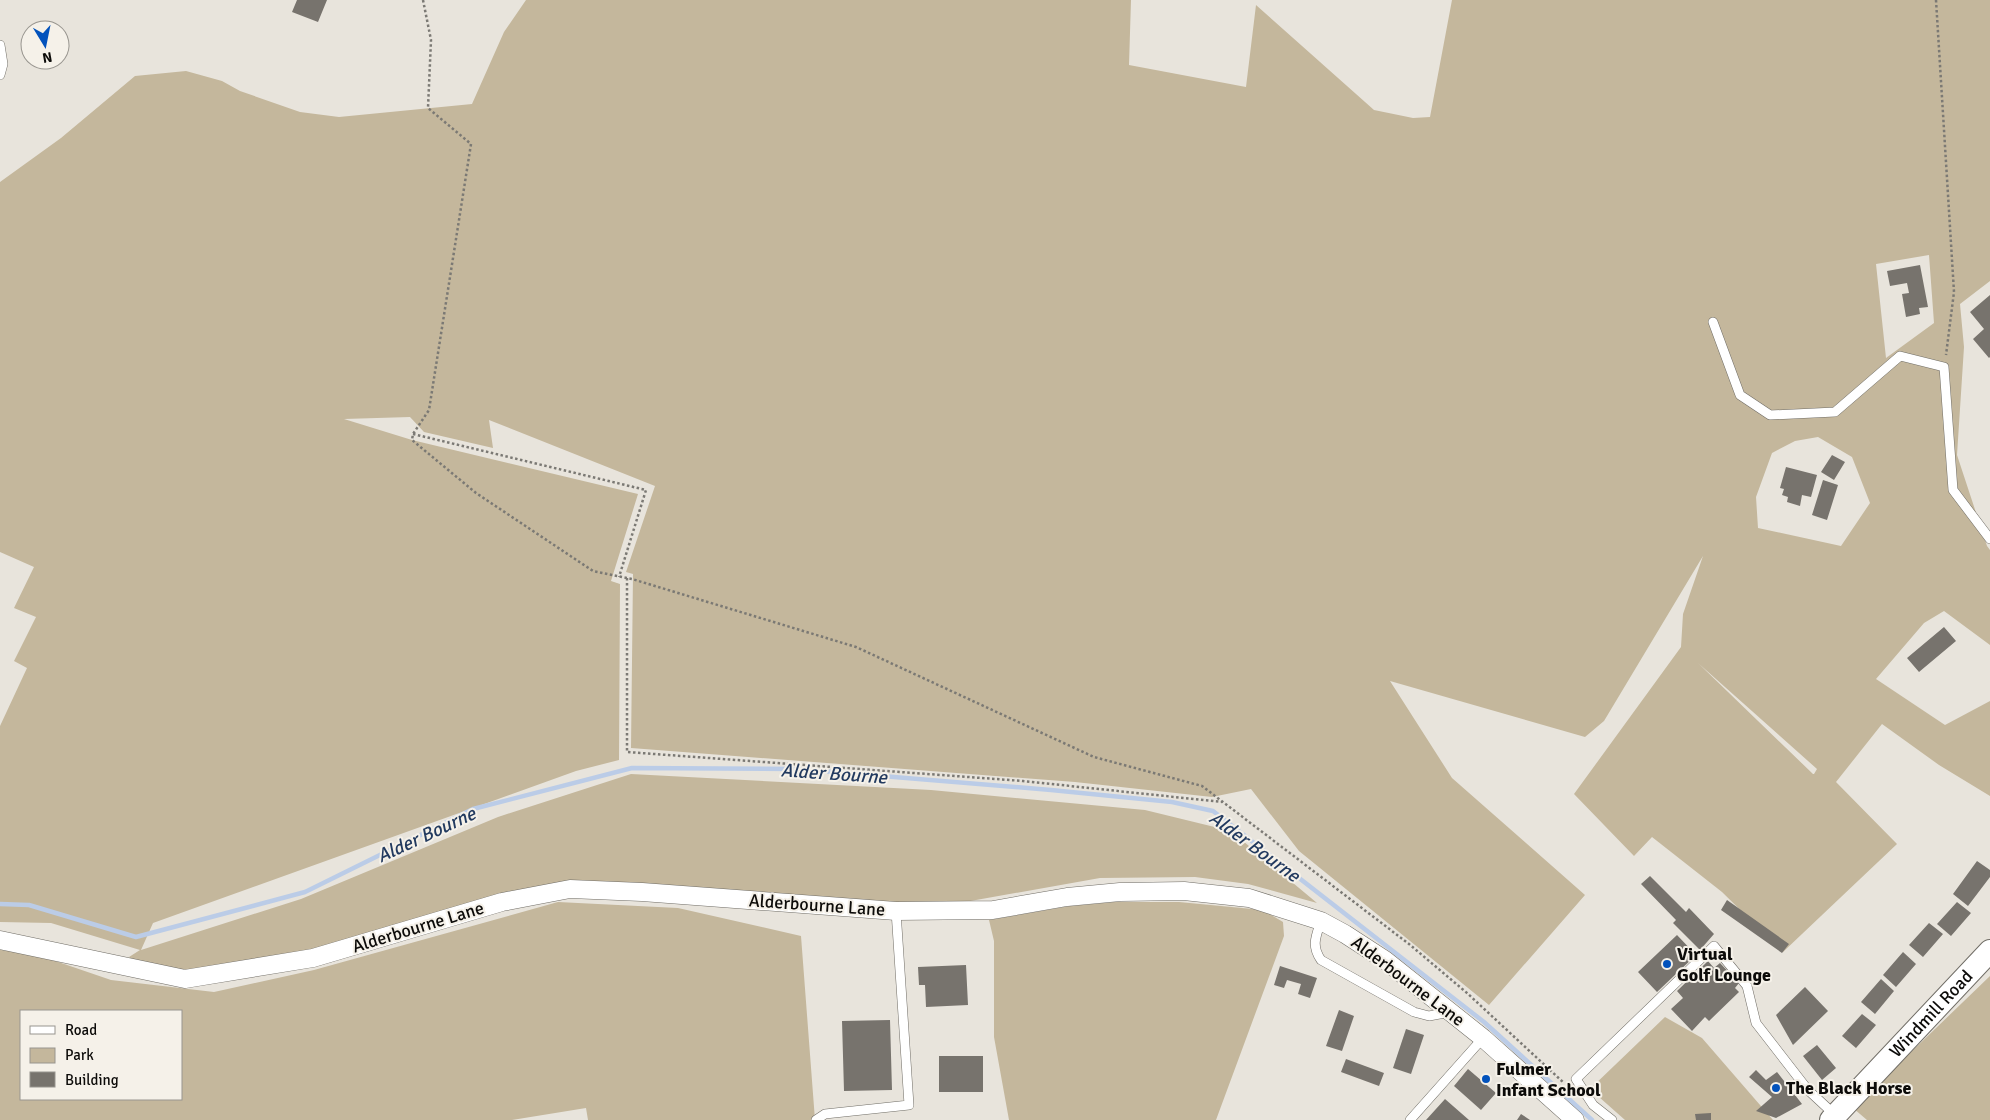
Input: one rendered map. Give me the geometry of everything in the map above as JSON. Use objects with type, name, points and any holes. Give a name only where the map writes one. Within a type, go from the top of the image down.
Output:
[{"type":"street","name":"Alderbourne Lane","points":[[0,940],[185,979],[313,958],[502,902],[570,889],[642,892],[896,911],[993,910],[1067,897],[1120,892],[1184,892],[1249,898],[1321,921],[1385,960],[1482,1038],[1575,1120]]},
{"type":"street","name":"Windmill Road","points":[[1833,1118],[1990,951]]},
{"type":"lane","points":[[0,45],[3,64],[0,75]]},
{"type":"lane","points":[[1712,322],[1740,395],[1770,415],[1835,412],[1900,356],[1944,367],[1953,490],[1990,539]]},
{"type":"lane","points":[[816,1120],[825,1114],[909,1105],[896,911]]},
{"type":"lane","points":[[1321,921],[1315,939],[1315,951],[1321,960],[1414,1012],[1430,1016],[1450,1012]]},
{"type":"lane","points":[[1612,1120],[1593,1104],[1576,1079],[1714,946],[1746,986],[1756,1023],[1833,1118]]},
{"type":"lane","points":[[1410,1120],[1482,1038]]},
{"type":"path","points":[[424,0],[430,40],[428,108],[471,144],[430,410],[413,434],[412,440],[476,493],[593,571],[627,578],[856,647],[1094,757],[1202,786],[1409,944],[1467,993],[1568,1087]]},
{"type":"path","points":[[1936,0],[1954,292],[1944,367]]},
{"type":"path","points":[[413,434],[646,490],[619,577]]},
{"type":"path","points":[[627,578],[627,752],[1023,781],[1223,802]]},
{"type":"green space","points":[[526,0],[1131,0],[1129,65],[1246,87],[1256,5],[1374,110],[1413,118],[1430,117],[1452,0],[1990,0],[1990,281],[1960,304],[1964,347],[1957,455],[1987,546],[1990,550],[1990,645],[1944,611],[1924,623],[1876,679],[1945,725],[1990,701],[1990,796],[1939,765],[1882,724],[1836,782],[1897,844],[1783,952],[1722,892],[1652,837],[1634,856],[1574,794],[1681,647],[1683,614],[1703,556],[1604,721],[1585,737],[1390,681],[1452,778],[1585,895],[1489,1005],[1299,851],[1251,789],[1212,797],[1075,782],[631,748],[633,574],[626,572],[655,486],[489,420],[493,448],[424,432],[410,417],[344,419],[412,440],[638,494],[611,581],[620,584],[619,760],[576,771],[153,923],[141,950],[301,899],[498,817],[631,774],[931,790],[1145,810],[1231,831],[1317,903],[1248,884],[1195,877],[1100,878],[948,905],[803,902],[588,886],[227,974],[144,969],[129,957],[140,950],[51,923],[0,922],[0,726],[27,668],[14,661],[36,617],[14,608],[34,567],[0,552],[0,182],[61,138],[135,76],[186,71],[222,81],[240,91],[300,112],[339,117],[472,104],[504,32]],"holes":[[[1929,255],[1934,323],[1886,358],[1876,264]],[[1818,437],[1852,457],[1870,503],[1841,546],[1758,528],[1756,497],[1772,453],[1795,441]],[[1698,663],[1817,769],[1813,774]]]},
{"type":"green space","points":[[558,902],[678,908],[801,936],[815,1120],[588,1120],[586,1108],[512,1120],[0,1120],[0,950],[29,952],[111,980],[214,992],[314,970]]},
{"type":"green space","points":[[1114,902],[1179,902],[1263,910],[1283,922],[1284,936],[1216,1120],[1009,1120],[994,1037],[994,941],[989,920],[1070,906]]},
{"type":"green space","points":[[1990,976],[1990,1120],[1867,1120],[1853,1108]]},
{"type":"green space","points":[[1665,1017],[1702,1038],[1773,1120],[1625,1120],[1590,1089]]},
{"type":"building","points":[[297,0],[327,0],[318,22],[292,12]]},
{"type":"building","points":[[1920,265],[1928,307],[1919,308],[1920,314],[1906,317],[1902,294],[1909,293],[1907,283],[1890,286],[1887,271]]},
{"type":"building","points":[[1990,295],[1989,358],[1973,339],[1984,329],[1970,312]]},
{"type":"building","points":[[1832,455],[1845,462],[1834,480],[1821,472]]},
{"type":"building","points":[[1786,467],[1817,475],[1811,497],[1802,495],[1800,506],[1787,502],[1788,497],[1782,495],[1784,489],[1780,488]]},
{"type":"building","points":[[1823,480],[1838,485],[1827,520],[1812,515]]},
{"type":"building","points":[[1944,627],[1956,641],[1919,672],[1907,658]]},
{"type":"building","points":[[1977,861],[1990,870],[1990,877],[1968,906],[1953,894]]},
{"type":"building","points":[[1650,876],[1686,912],[1689,908],[1714,934],[1700,950],[1673,923],[1676,920],[1641,884]]},
{"type":"building","points":[[1727,900],[1789,944],[1782,953],[1721,910]]},
{"type":"building","points":[[1957,902],[1971,913],[1951,936],[1937,924]]},
{"type":"building","points":[[1929,923],[1943,934],[1923,957],[1909,945]]},
{"type":"building","name":"Virtual Golf Lounge","points":[[1677,935],[1696,955],[1657,992],[1638,972]]},
{"type":"building","points":[[1903,952],[1916,964],[1896,987],[1883,975]]},
{"type":"building","points":[[1708,961],[1714,968],[1720,963],[1739,983],[1735,988],[1739,992],[1709,1021],[1705,1017],[1692,1031],[1671,1009],[1683,998],[1677,991]]},
{"type":"building","points":[[966,965],[968,1005],[926,1007],[925,985],[919,985],[918,967]]},
{"type":"building","points":[[1280,966],[1317,978],[1310,998],[1298,994],[1301,984],[1287,980],[1284,988],[1274,985]]},
{"type":"building","points":[[1881,979],[1894,991],[1875,1014],[1861,1002]]},
{"type":"building","points":[[1805,987],[1828,1011],[1793,1045],[1776,1015]]},
{"type":"building","points":[[1339,1010],[1354,1016],[1342,1051],[1326,1046]]},
{"type":"building","points":[[1862,1014],[1876,1025],[1856,1048],[1842,1036]]},
{"type":"building","points":[[890,1020],[892,1090],[844,1091],[842,1021]]},
{"type":"building","points":[[1406,1029],[1424,1035],[1411,1074],[1393,1068]]},
{"type":"building","points":[[1817,1045],[1836,1068],[1822,1080],[1803,1056]]},
{"type":"building","points":[[939,1056],[983,1056],[983,1092],[939,1092]]},
{"type":"building","points":[[1346,1059],[1384,1073],[1379,1086],[1341,1072]]},
{"type":"building","points":[[1468,1069],[1496,1093],[1481,1110],[1454,1086]]},
{"type":"building","name":"The Black Horse","points":[[1756,1070],[1766,1080],[1777,1072],[1802,1104],[1776,1118],[1756,1111],[1772,1097],[1749,1077]]},
{"type":"building","points":[[1445,1099],[1469,1120],[1426,1120]]},
{"type":"building","points":[[1711,1113],[1711,1120],[1696,1120],[1695,1114]]},
{"type":"building","points":[[1521,1114],[1530,1120],[1517,1120]]},
{"type":"waterway","name":"Alder Bourne","points":[[0,904],[29,905],[136,937],[305,892],[473,809],[632,768],[797,769],[1172,802],[1213,811],[1484,1022],[1592,1120]]},
{"type":"place","name":"Virtual Golf Lounge","points":[[1667,964]]},
{"type":"place","name":"Fulmer Infant School","points":[[1486,1079]]},
{"type":"place","name":"The Black Horse","points":[[1776,1088]]}]
